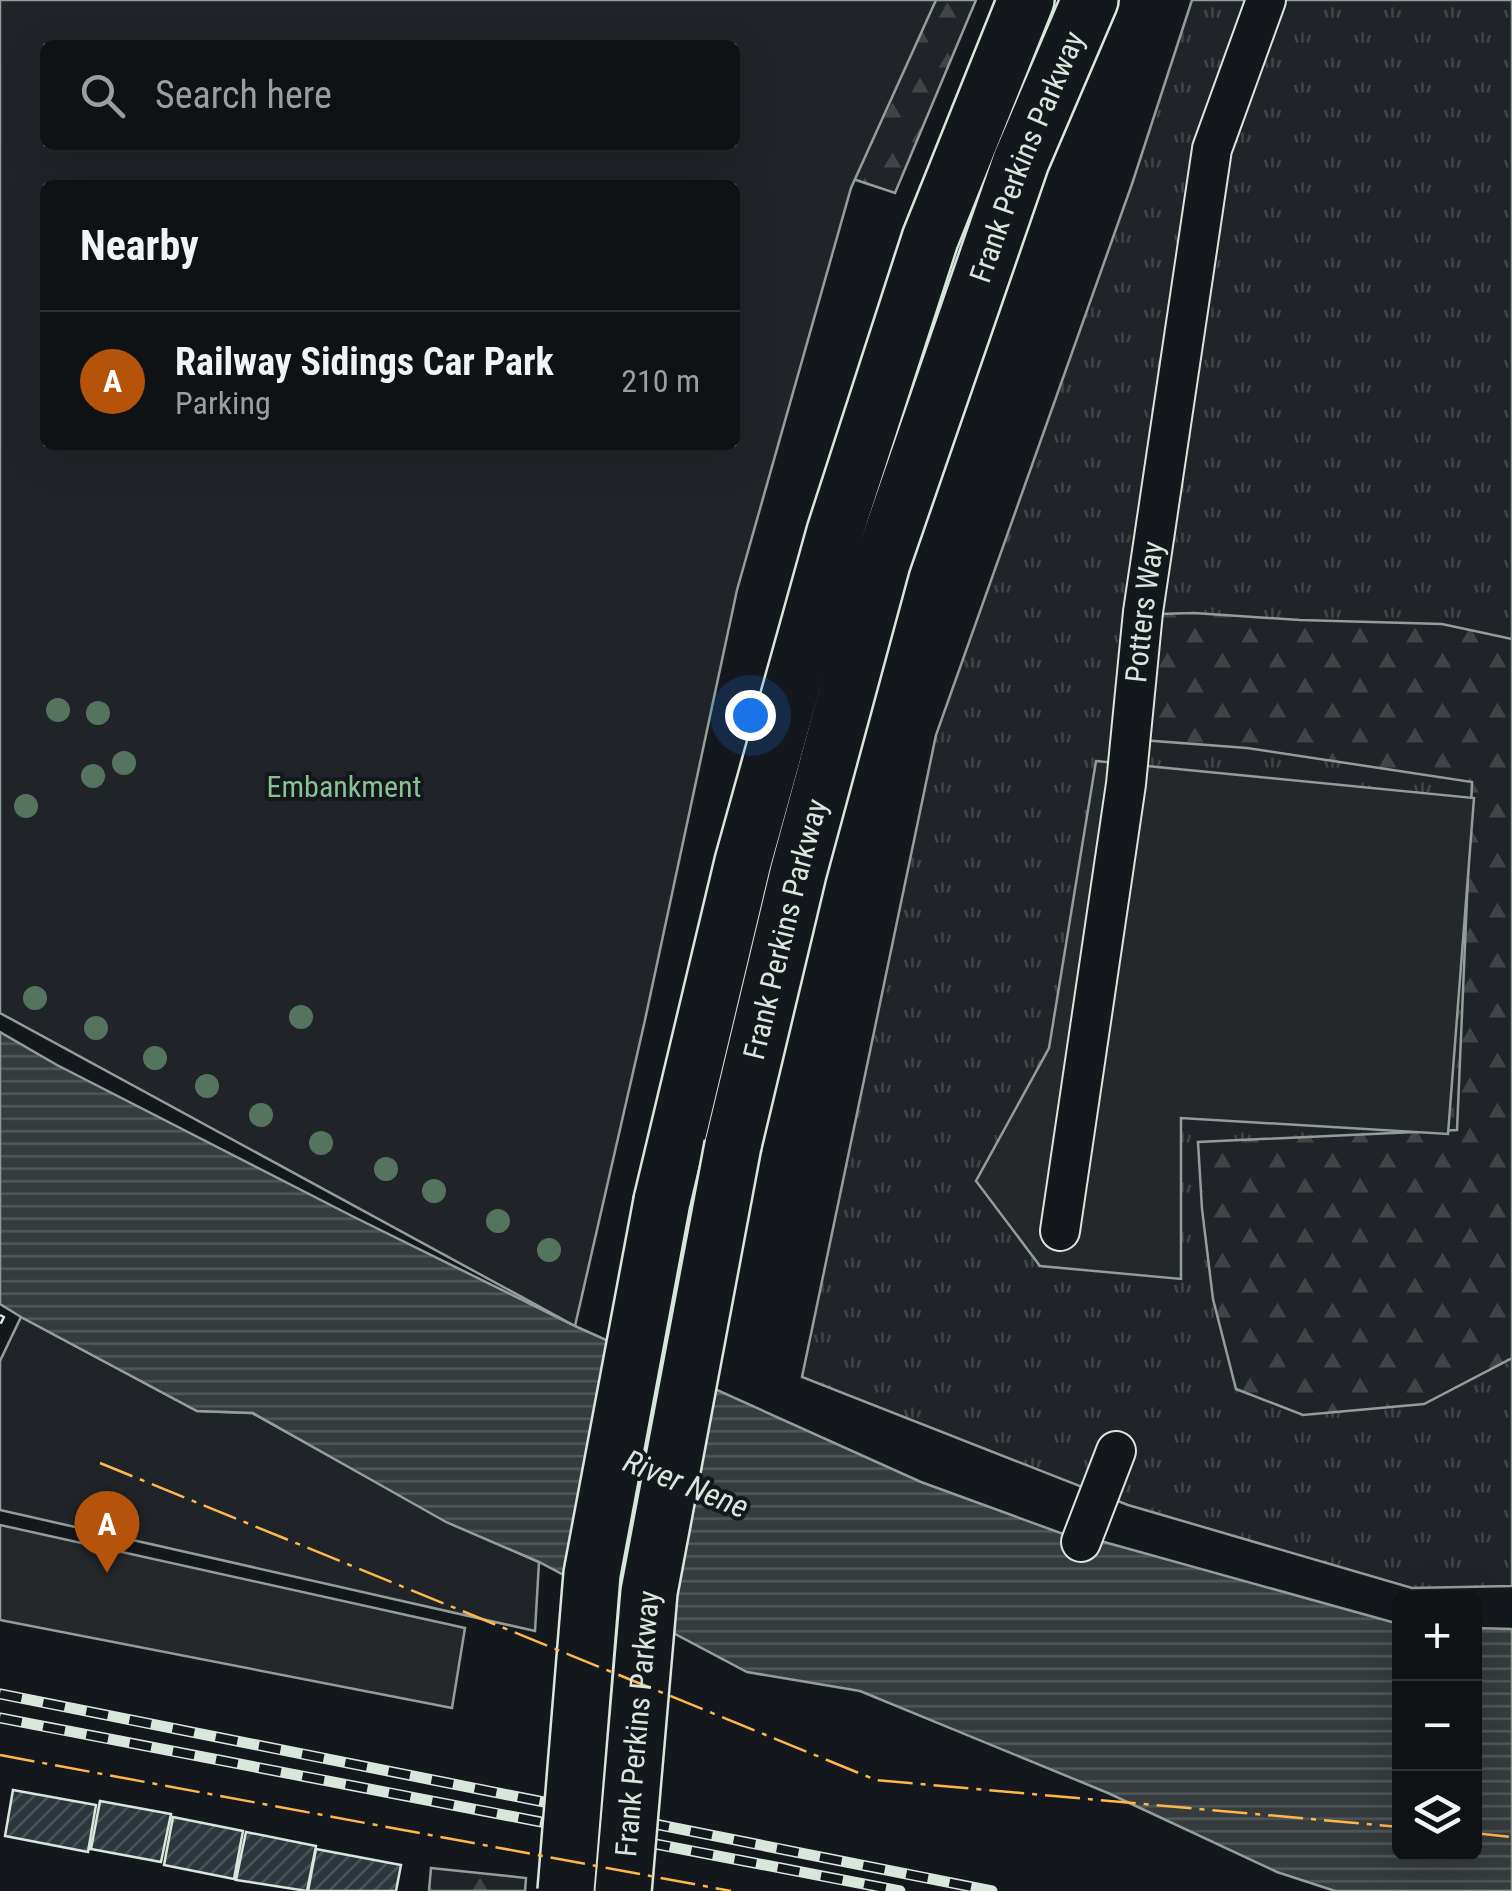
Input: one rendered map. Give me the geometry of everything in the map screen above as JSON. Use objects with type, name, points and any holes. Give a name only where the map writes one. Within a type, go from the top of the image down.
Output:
[{"type":"highway","name":"Frank Perkins Parkway","points":[[566,1891],[592,1574],[662,1201],[744,862],[834,532],[930,239],[1026,0]]},
{"type":"highway","name":"Frank Perkins Parkway","points":[[623,1891],[648,1592],[732,1145],[798,873],[882,564],[1020,160],[1090,0]]},
{"type":"street","name":"Potters Way","points":[[1060,1231],[1126,784],[1144,612],[1212,149],[1266,0]]},
{"type":"street","points":[[1081,1542],[1116,1452]]},
{"type":"green space","name":"Embankment","points":[[0,0],[936,0],[851,188],[737,590],[575,1326],[0,1013]]},
{"type":"green space","points":[[851,0],[976,0],[895,193],[844,176]]},
{"type":"green space","points":[[1192,0],[1512,0],[1512,1586],[1412,1588],[1128,1505],[802,1377],[936,735],[1132,184]]},
{"type":"green space","points":[[1158,614],[1442,624],[1512,639],[1512,1358],[1424,1404],[1303,1415],[1236,1389],[1213,1299],[1198,1142],[1457,1130],[1472,782],[1247,748],[1142,740]]},
{"type":"green space","points":[[21,1317],[197,1411],[252,1413],[446,1521],[539,1562],[535,1631],[0,1510],[0,1361]]},
{"type":"green space","points":[[431,1868],[526,1878],[525,1891],[429,1891]]},
{"type":"shaded area","points":[[1096,761],[1474,798],[1448,1134],[1181,1118],[1181,1279],[1040,1266],[976,1181],[1049,1048]]},
{"type":"shaded area","points":[[0,1525],[465,1628],[452,1708],[0,1620]]},
{"type":"water","name":"River Nene","points":[[0,1032],[354,1217],[575,1326],[921,1482],[1066,1535],[1097,1540],[1392,1622],[1392,1861],[1482,1861],[1482,1628],[1512,1629],[1512,1891],[1335,1891],[1277,1872],[1108,1793],[860,1691],[747,1672],[539,1562],[446,1522],[253,1413],[197,1411],[0,1304]]},
{"type":"building","points":[[13,1790],[96,1805],[88,1852],[5,1836]]},
{"type":"building","points":[[100,1801],[171,1814],[161,1862],[91,1849]]},
{"type":"building","points":[[173,1817],[243,1831],[234,1879],[164,1865]]},
{"type":"building","points":[[246,1832],[316,1846],[307,1891],[236,1880]]},
{"type":"building","points":[[316,1849],[401,1865],[396,1891],[308,1891]]},
{"type":"railway","points":[[0,1694],[992,1891]]},
{"type":"railway","points":[[0,1718],[900,1891]]},
{"type":"fence","points":[[0,1315],[4,1317],[0,1325]]},
{"type":"power","points":[[100,1463],[876,1780],[1392,1826]]},
{"type":"power","points":[[0,1755],[731,1891]]},
{"type":"power","points":[[1482,1834],[1512,1837]]},
{"type":"place","name":"Railway Sidings Car Park","points":[[107,1573]]}]
